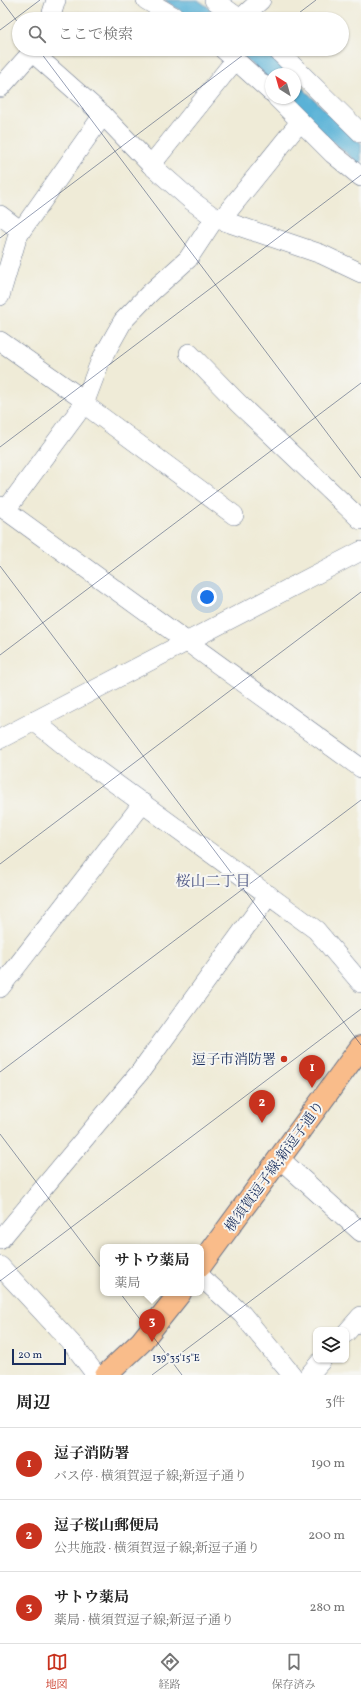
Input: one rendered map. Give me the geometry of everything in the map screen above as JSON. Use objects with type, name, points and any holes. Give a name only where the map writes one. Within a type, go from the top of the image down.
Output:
[{"type":"main road","name":"横須賀逗子線;新逗子通り","points":[[204,1261],[361,1047]]},
{"type":"main road","points":[[106,1375],[141,1342],[178,1296]]},
{"type":"street","points":[[52,12],[56,0]]},
{"type":"street","points":[[146,0],[166,12]]},
{"type":"street","points":[[214,0],[230,12]]},
{"type":"street","points":[[248,12],[261,0]]},
{"type":"street","points":[[0,88],[28,56]]},
{"type":"street","points":[[39,56],[103,115],[151,165],[192,201],[218,219],[321,254],[361,273]]},
{"type":"street","points":[[151,165],[228,56]]},
{"type":"street","points":[[231,56],[265,87]]},
{"type":"street","points":[[283,56],[361,133]]},
{"type":"street","points":[[282,104],[333,154],[361,176]]},
{"type":"street","points":[[0,296],[17,238],[103,115]]},
{"type":"street","points":[[300,122],[218,219],[188,259],[150,293],[123,321],[100,362],[84,404],[3,508],[361,768]]},
{"type":"street","points":[[0,215],[21,231]]},
{"type":"street","points":[[0,341],[78,396],[84,404],[234,515]]},
{"type":"street","points":[[189,353],[239,404],[361,520]]},
{"type":"street","points":[[0,739],[361,551]]},
{"type":"street","points":[[34,721],[68,749],[316,930],[361,983]]},
{"type":"street","points":[[0,988],[143,803]]},
{"type":"street","points":[[0,1240],[140,1072],[269,895]]},
{"type":"street","points":[[279,1158],[361,1232]]},
{"type":"street","points":[[0,1266],[75,1347],[96,1375]]},
{"type":"street","points":[[204,1280],[242,1314],[292,1375]]},
{"type":"street","points":[[349,1330],[361,1316]]},
{"type":"street","points":[[309,1375],[319,1363]]},
{"type":"water","points":[[164,0],[198,0],[215,12],[182,12]]},
{"type":"water","points":[[242,56],[270,56],[283,68],[265,68],[265,76]]},
{"type":"water","points":[[301,86],[344,129],[361,143],[361,166],[318,129],[295,104],[301,104]]},
{"type":"place","name":"逗子市消防署","points":[[284,1059]]},
{"type":"place","name":"逗子消防署","points":[[312,1088]]},
{"type":"place","name":"逗子桜山郵便局","points":[[262,1123]]},
{"type":"place","name":"サトウ薬局","points":[[152,1342]]},
{"type":"district","name":"桜山二丁目","points":[[213,881]]}]
